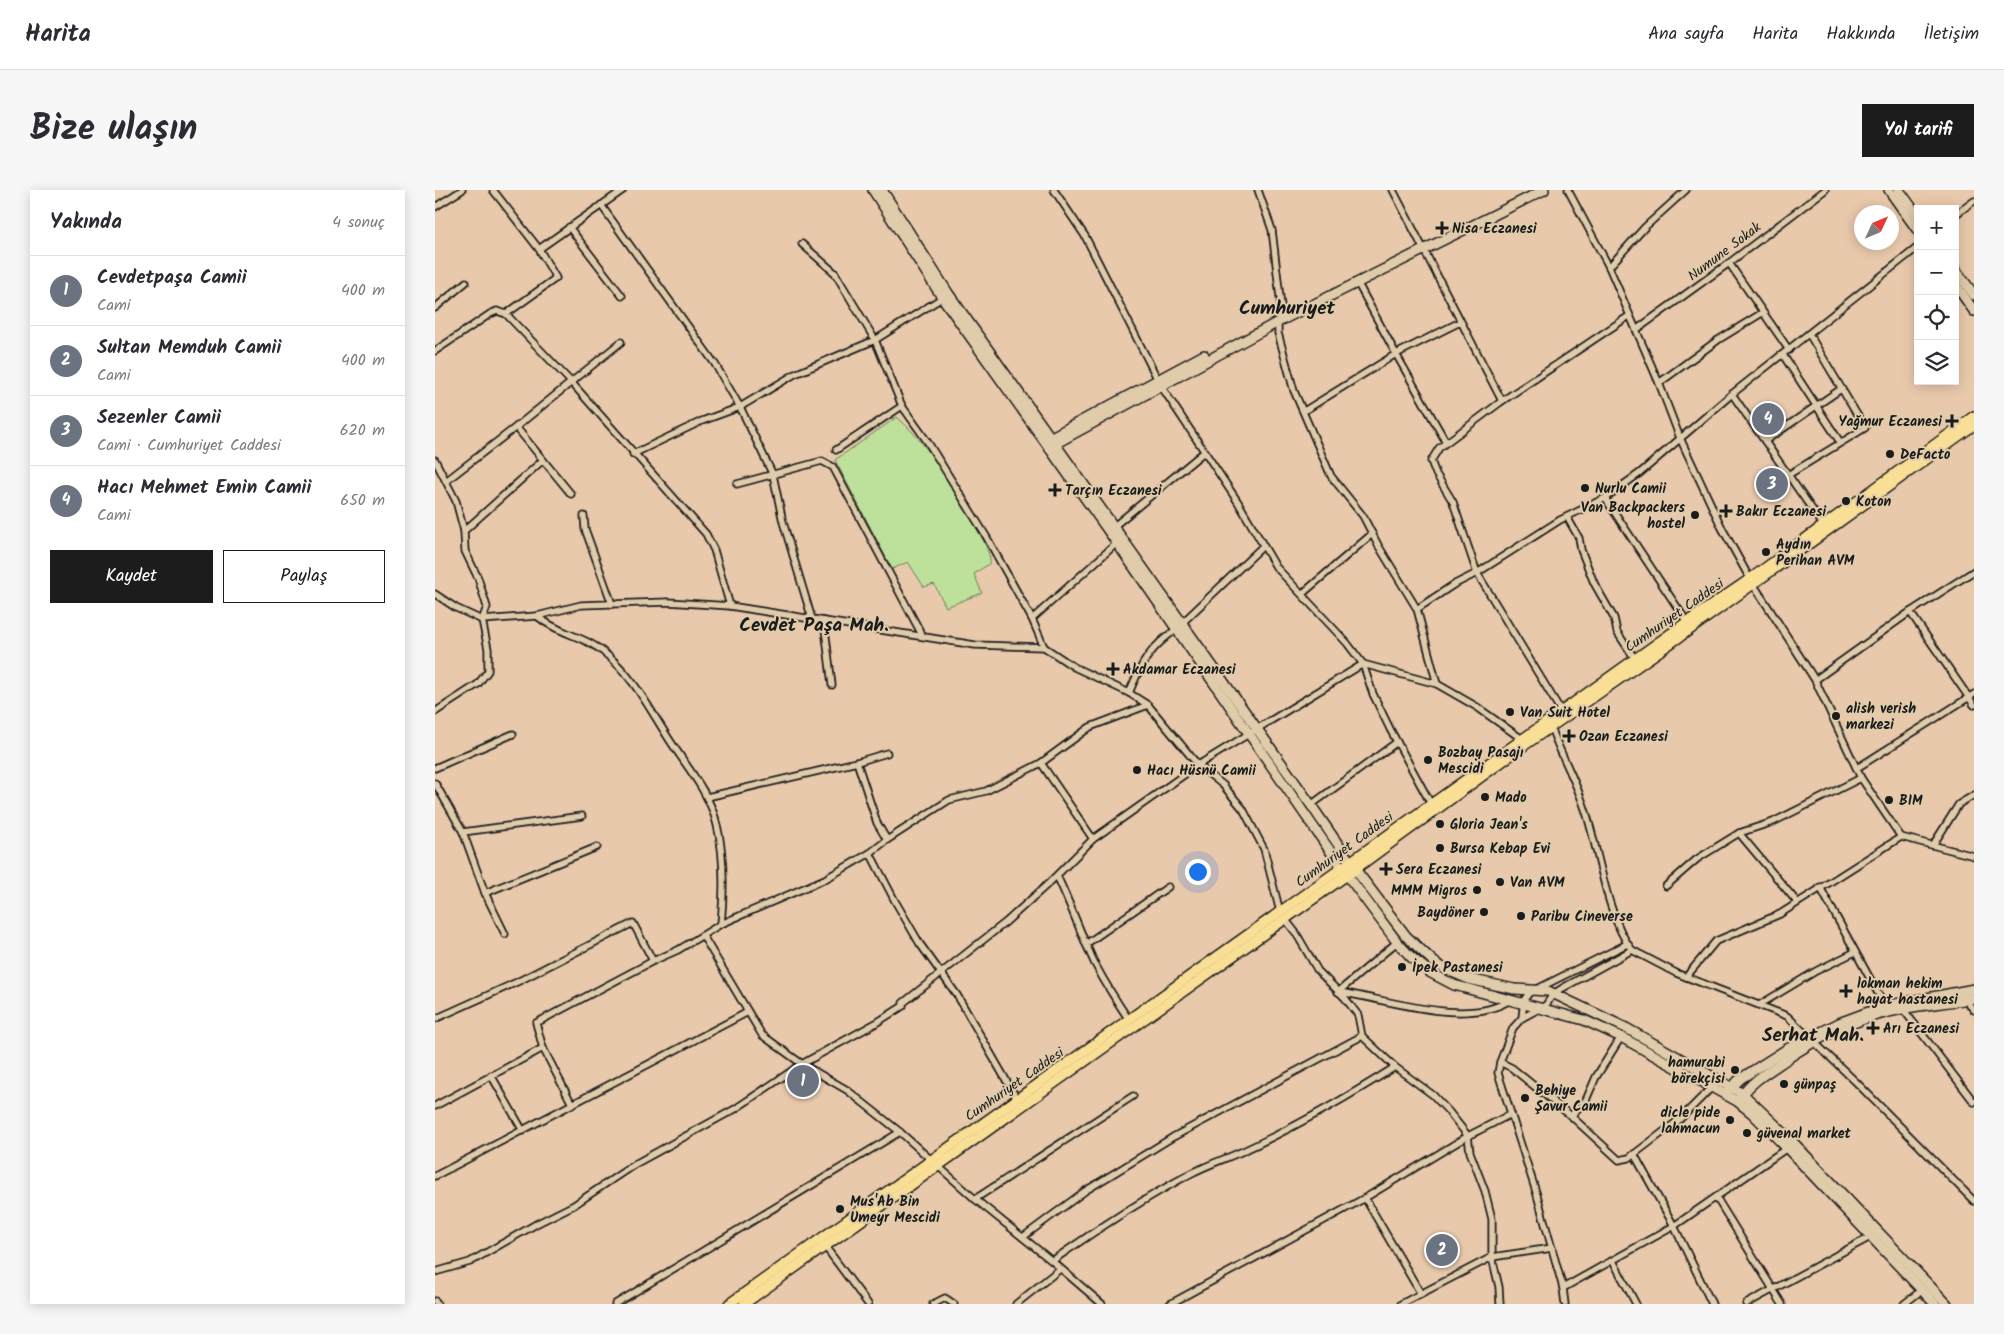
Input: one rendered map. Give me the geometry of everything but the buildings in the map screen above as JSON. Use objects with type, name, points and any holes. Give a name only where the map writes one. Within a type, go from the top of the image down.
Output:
[{"type":"main road","name":"Cumhuriyet Caddesi","points":[[1349,869],[1431,804],[1522,738],[1687,622],[1752,582],[1823,525],[1974,416]]},
{"type":"main road","name":"Cumhuriyet Caddesi","points":[[744,1304],[823,1243],[934,1163],[1974,425]]},
{"type":"main road","name":"Cumhuriyet Caddesi","points":[[934,1163],[1017,1099],[1283,915]]},
{"type":"main road","name":"Cumhuriyet Caddesi","points":[[729,1304],[823,1243]]},
{"type":"street","points":[[435,207],[462,190]]},
{"type":"street","points":[[493,190],[539,248],[556,278],[506,314]]},
{"type":"street","points":[[539,248],[623,190]]},
{"type":"street","points":[[873,190],[945,295],[1113,527],[1179,626],[1349,869],[1397,942],[1421,966],[1443,980],[1584,1020],[1729,1090],[1788,1137],[1935,1304]]},
{"type":"street","points":[[882,190],[945,295]]},
{"type":"street","points":[[1054,190],[1085,236],[1159,383],[1203,452],[1238,502],[1263,546],[1277,567],[1347,642],[1363,664],[1373,694],[1431,804]]},
{"type":"street","points":[[1257,190],[1271,230],[1281,306],[1278,333],[1294,391],[1331,476],[1363,516],[1417,609],[1437,684]]},
{"type":"street","points":[[1393,190],[1502,401]]},
{"type":"street","points":[[1050,442],[1279,318],[1532,190]]},
{"type":"street","points":[[1279,318],[1357,282],[1421,247],[1545,190]]},
{"type":"street","points":[[1568,190],[1609,267],[1659,383],[1680,438],[1722,528],[1752,582],[1815,680],[1861,778],[1901,837],[1974,856]]},
{"type":"street","points":[[1609,267],[1645,227],[1686,190]]},
{"type":"street","name":"Numune Sokak","points":[[1636,330],[1729,263],[1825,190]]},
{"type":"street","points":[[1889,190],[1914,225]]},
{"type":"street","points":[[1899,190],[1914,211]]},
{"type":"street","points":[[1959,212],[1974,201]]},
{"type":"street","points":[[601,204],[715,364],[740,407],[773,475],[783,522],[812,619]]},
{"type":"street","points":[[569,227],[622,296]]},
{"type":"street","points":[[802,244],[835,273],[875,340],[902,406],[929,444],[986,536],[1032,619],[1045,647],[1074,667],[1129,693],[1148,706],[1198,765],[1223,785],[1243,808],[1265,849],[1283,915],[1296,933],[1318,972],[1345,998],[1358,1015],[1363,1036],[1395,1067],[1433,1095],[1468,1136],[1470,1152],[1485,1191],[1491,1219],[1492,1257],[1499,1287],[1500,1304]]},
{"type":"street","points":[[1417,609],[1453,585],[1477,573],[1567,517],[1605,498],[1640,473],[1732,394],[1914,250]]},
{"type":"street","points":[[1729,263],[1789,350]]},
{"type":"street","points":[[1959,274],[1974,295]]},
{"type":"street","points":[[435,308],[466,282]]},
{"type":"street","points":[[1357,282],[1446,442]]},
{"type":"street","points":[[1959,290],[1974,311]]},
{"type":"street","points":[[633,454],[702,421],[740,407],[795,374],[875,340],[945,295]]},
{"type":"street","points":[[435,351],[497,310],[506,314],[571,382],[706,534],[714,550],[730,606]]},
{"type":"street","points":[[1659,383],[1718,340],[1762,313]]},
{"type":"street","points":[[1561,711],[1477,573],[1453,502],[1436,474],[1431,461],[1439,448],[1446,442],[1502,401],[1629,316]]},
{"type":"street","points":[[1304,411],[1397,354],[1460,322]]},
{"type":"street","points":[[1788,475],[1865,428],[1809,334]]},
{"type":"street","points":[[446,481],[621,342]]},
{"type":"street","points":[[1783,355],[1840,442]]},
{"type":"street","points":[[1765,441],[1841,389]]},
{"type":"street","points":[[1732,394],[1823,525]]},
{"type":"street","points":[[836,450],[902,406]]},
{"type":"street","points":[[516,427],[571,494]]},
{"type":"street","points":[[1050,442],[1117,543],[1179,626]]},
{"type":"street","points":[[1113,527],[1203,452]]},
{"type":"street","points":[[435,460],[456,501],[464,531],[465,551],[478,578],[487,607],[482,620],[488,650],[488,671],[477,684],[435,712]]},
{"type":"street","points":[[464,531],[543,460]]},
{"type":"street","points":[[737,484],[822,461],[833,467],[923,635]]},
{"type":"street","points":[[1605,498],[1687,622]]},
{"type":"street","points":[[584,516],[585,529],[612,604]]},
{"type":"street","points":[[1567,517],[1579,538],[1581,550],[1594,583],[1615,618],[1617,632],[1635,659]]},
{"type":"street","points":[[1302,594],[1372,534]]},
{"type":"street","points":[[1032,619],[1117,543]]},
{"type":"street","points":[[1129,693],[1140,666],[1155,645],[1179,626],[1263,546]]},
{"type":"street","points":[[1815,680],[1910,612],[1974,571]]},
{"type":"street","points":[[435,594],[456,608],[482,620],[537,616],[581,605],[668,602],[730,606],[923,635],[975,645],[1045,647]]},
{"type":"street","points":[[1910,612],[1971,696],[1974,705]]},
{"type":"street","points":[[537,616],[549,626],[592,644],[606,654],[629,677],[707,797],[717,825],[724,882],[721,924]]},
{"type":"street","points":[[824,621],[832,685]]},
{"type":"street","points":[[435,1272],[470,1262],[538,1223],[574,1205],[635,1164],[735,1109],[802,1064],[903,1006],[903,1003],[941,972],[1006,922],[1057,876],[1093,839],[1198,765],[1363,664],[1437,684],[1477,707],[1522,738]]},
{"type":"street","points":[[1857,768],[1971,696]]},
{"type":"street","points":[[572,1104],[543,1048],[536,1023],[653,961],[678,950],[721,924],[825,879],[870,854],[887,840],[949,800],[986,791],[1041,763],[1090,727],[1148,706]]},
{"type":"street","points":[[1551,727],[1586,811],[1613,910],[1627,944],[1632,950],[1686,977],[1787,1016],[1974,1200]]},
{"type":"street","points":[[1253,731],[1311,805],[1349,869],[1405,936],[1433,962],[1456,975],[1469,979],[1514,989],[1535,989],[1553,994],[1626,1028],[1716,1083]]},
{"type":"street","points":[[435,768],[513,734]]},
{"type":"street","points":[[1311,805],[1397,742]]},
{"type":"street","points":[[707,797],[857,762],[887,753]]},
{"type":"street","points":[[857,762],[877,823],[887,840]]},
{"type":"street","points":[[1041,763],[1093,839]]},
{"type":"street","points":[[1666,886],[1697,859],[1739,833],[1773,822],[1861,778]]},
{"type":"street","points":[[435,783],[463,832],[485,892],[505,934]]},
{"type":"street","points":[[1933,845],[1959,804],[1974,795]]},
{"type":"street","points":[[463,832],[582,816]]},
{"type":"street","points":[[1739,833],[1797,902]]},
{"type":"street","points":[[1686,977],[1716,941],[1780,914],[1901,837]]},
{"type":"street","points":[[485,892],[597,847]]},
{"type":"street","points":[[870,854],[920,944],[957,994],[1017,1099]]},
{"type":"street","points":[[1057,876],[1086,944],[1113,996],[1129,1020]]},
{"type":"street","points":[[1086,944],[1168,887]]},
{"type":"street","points":[[1820,887],[1885,1006]]},
{"type":"street","points":[[435,1019],[517,982],[633,923],[653,961]]},
{"type":"street","points":[[703,936],[762,1035],[802,1064],[847,1090],[900,1132],[975,1199],[1102,1304]]},
{"type":"street","points":[[1338,992],[1397,942]]},
{"type":"street","points":[[1521,1018],[1526,996],[1535,989],[1627,944]]},
{"type":"street","points":[[1565,1304],[1563,1288],[1552,1248],[1498,1073],[1500,1062],[1513,1028],[1521,1018],[1541,1008],[1551,999],[1553,994],[1632,950]]},
{"type":"street","points":[[1759,1005],[1837,960],[1855,952]]},
{"type":"street","points":[[1729,1090],[1751,1071],[1855,1016],[1885,1006],[1974,989]]},
{"type":"street","points":[[1338,992],[1435,1011],[1484,1011],[1499,1007],[1510,1000]]},
{"type":"street","points":[[1740,1098],[1758,1079],[1812,1039],[1867,1018],[1903,1009],[1969,999],[1974,1010]]},
{"type":"street","points":[[1903,1009],[1974,1102]]},
{"type":"street","points":[[435,1176],[748,1012]]},
{"type":"street","points":[[1023,1237],[1085,1191],[1173,1137],[1363,1036]]},
{"type":"street","points":[[1571,1116],[1586,1100],[1596,1077],[1621,1037]]},
{"type":"street","points":[[435,1106],[543,1048]]},
{"type":"street","points":[[1500,1062],[1512,1068],[1571,1116],[1619,1160],[1629,1158],[1679,1120],[1716,1083]]},
{"type":"street","points":[[1052,1261],[1083,1239],[1191,1174],[1293,1126],[1351,1095],[1395,1067]]},
{"type":"street","points":[[491,1075],[523,1131]]},
{"type":"street","points":[[975,1199],[1133,1096]]},
{"type":"street","points":[[1740,1098],[1787,1148],[1947,1304]]},
{"type":"street","points":[[1170,1304],[1365,1198],[1468,1136],[1511,1114]]},
{"type":"street","points":[[615,1304],[900,1132]]},
{"type":"street","points":[[1563,1288],[1673,1226],[1787,1148]]},
{"type":"street","points":[[1634,1154],[1712,1304]]},
{"type":"street","points":[[1716,1197],[1782,1304]]},
{"type":"street","points":[[1365,1198],[1421,1294]]},
{"type":"street","points":[[1747,1304],[1875,1234]]},
{"type":"street","points":[[823,1243],[867,1304]]},
{"type":"street","points":[[1401,1304],[1492,1257],[1552,1248]]},
{"type":"street","points":[[1613,1261],[1636,1304]]},
{"type":"street","points":[[1016,1304],[1060,1269]]},
{"type":"street","points":[[1904,1304],[1922,1290]]},
{"type":"street","points":[[933,1304],[945,1298],[954,1304]]},
{"type":"green space","points":[[897,417],[919,439],[932,456],[964,505],[989,554],[990,563],[974,574],[982,593],[946,607],[934,584],[924,587],[908,562],[892,569],[835,460]]},
{"type":"place","name":"Nisa Eczanesi","points":[[1442,228]]},
{"type":"place","name":"Hacı Mehmet Emin Camii","points":[[1768,419]]},
{"type":"place","name":"Yağmur Eczanesi","points":[[1952,421]]},
{"type":"place","name":"DeFacto","points":[[1890,454]]},
{"type":"place","name":"Sezenler Camii","points":[[1772,484]]},
{"type":"place","name":"Nurlu Camii","points":[[1585,488]]},
{"type":"place","name":"Tarçın Eczanesi","points":[[1055,490]]},
{"type":"place","name":"Koton","points":[[1846,501]]},
{"type":"place","name":"Bakır Eczanesi","points":[[1726,511]]},
{"type":"place","name":"Van Backpackers hostel","points":[[1695,515]]},
{"type":"place","name":"Aydın Perihan AVM","points":[[1766,552]]},
{"type":"place","name":"Akdamar Eczanesi","points":[[1113,669]]},
{"type":"place","name":"Van Suit Hotel","points":[[1510,712]]},
{"type":"place","name":"alish verish markezi","points":[[1836,716]]},
{"type":"place","name":"Ozan Eczanesi","points":[[1569,736]]},
{"type":"place","name":"Bozbay Pasajı Mescidi","points":[[1428,760]]},
{"type":"place","name":"Hacı Hüsnü Camii","points":[[1137,770]]},
{"type":"place","name":"Mado","points":[[1485,797]]},
{"type":"place","name":"BIM","points":[[1889,800]]},
{"type":"place","name":"Gloria Jean's","points":[[1440,824]]},
{"type":"place","name":"Bursa Kebap Evi","points":[[1440,848]]},
{"type":"place","name":"Sera Eczanesi","points":[[1386,869]]},
{"type":"place","name":"Van AVM","points":[[1500,882]]},
{"type":"place","name":"MMM Migros","points":[[1477,890]]},
{"type":"place","name":"Baydöner","points":[[1484,912]]},
{"type":"place","name":"Paribu Cineverse","points":[[1521,916]]},
{"type":"place","name":"İpek Pastanesi","points":[[1402,967]]},
{"type":"place","name":"lokman hekim hayat hastanesi","points":[[1846,991]]},
{"type":"place","name":"Arı Eczanesi","points":[[1873,1028]]},
{"type":"place","name":"hamurabi börekçisi","points":[[1735,1070]]},
{"type":"place","name":"Cevdetpaşa Camii","points":[[803,1081]]},
{"type":"place","name":"günpaş","points":[[1784,1084]]},
{"type":"place","name":"Behiye Şavur Camii","points":[[1525,1098]]},
{"type":"place","name":"dicle pide lahmacun","points":[[1730,1120]]},
{"type":"place","name":"güvenal market","points":[[1747,1133]]},
{"type":"place","name":"Mus'Ab Bin Umeyr Mescidi","points":[[840,1209]]},
{"type":"place","name":"Sultan Memduh Camii","points":[[1442,1250]]},
{"type":"district","name":"Cumhuriyet","points":[[1287,307]]},
{"type":"district","name":"Cevdet Paşa Mah.","points":[[814,624]]},
{"type":"district","name":"Serhat Mah.","points":[[1813,1034]]}]
